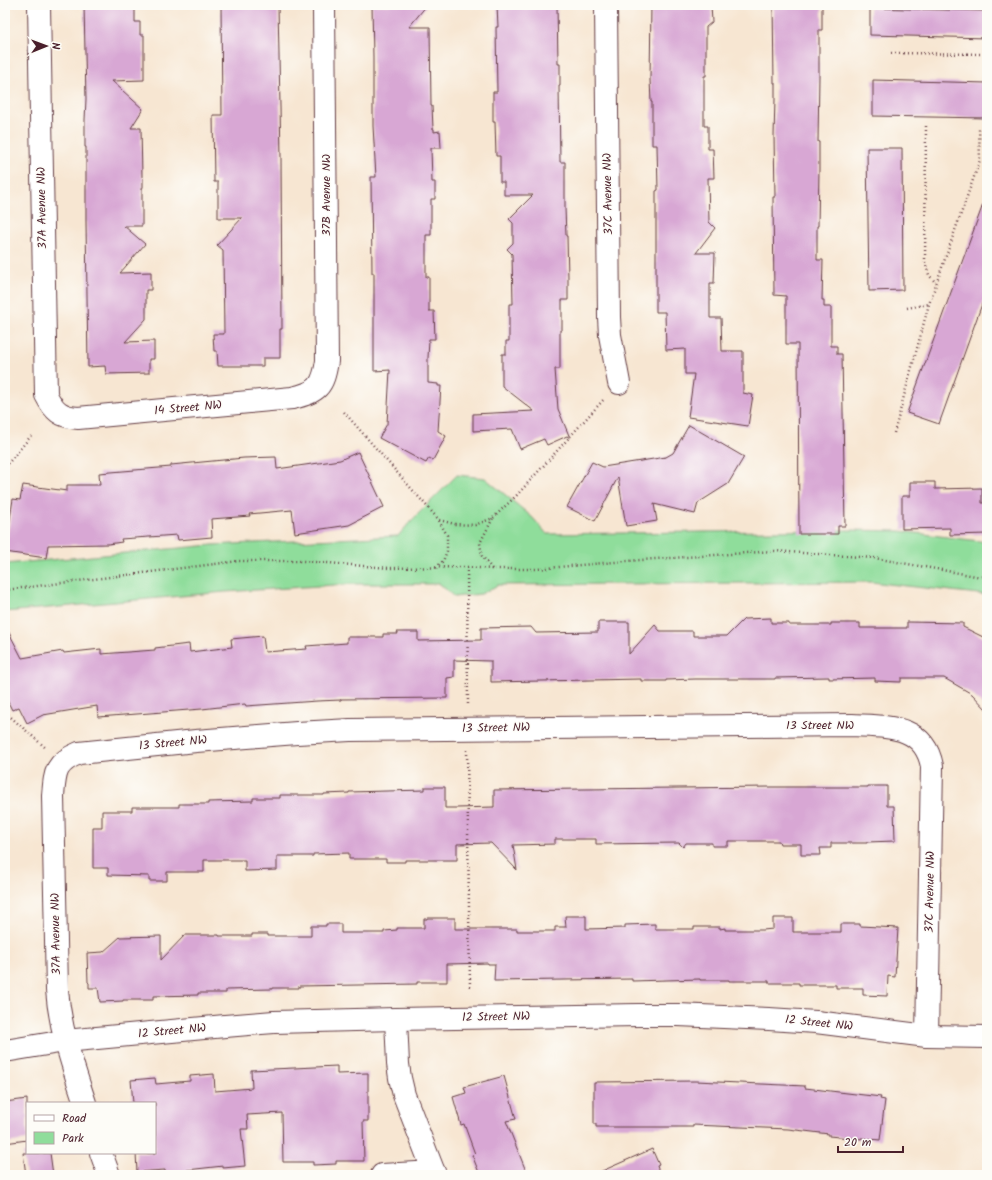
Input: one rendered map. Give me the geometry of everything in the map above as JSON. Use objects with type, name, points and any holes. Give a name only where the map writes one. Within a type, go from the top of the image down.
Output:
[{"type":"street","name":"37A Avenue NW","points":[[39,5],[45,386],[46,395],[54,408]]},
{"type":"street","name":"37B Avenue NW","points":[[320,385],[324,378],[327,361],[324,5]]},
{"type":"street","name":"37C Avenue NW","points":[[606,5],[609,318],[610,335],[619,383]]},
{"type":"street","name":"14 Street NW","points":[[54,408],[69,418],[78,418],[292,398],[313,392],[320,385]]},
{"type":"street","name":"13 Street NW","points":[[62,763],[71,756],[92,751],[196,741],[350,730],[852,725],[878,726],[901,730],[919,739],[927,748]]},
{"type":"street","name":"37C Avenue NW","points":[[927,748],[930,756],[932,774],[927,1036]]},
{"type":"street","name":"37A Avenue NW","points":[[62,763],[57,772],[53,796],[58,1010],[65,1041],[85,1102]]},
{"type":"street","name":"12 Street NW","points":[[5,1051],[65,1041],[246,1024],[396,1019],[678,1015],[816,1022],[927,1036],[987,1037]]},
{"type":"street","points":[[382,1175],[435,1173],[404,1095],[398,1064],[396,1019]]},
{"type":"street","points":[[101,1154],[108,1175]]},
{"type":"path","points":[[891,53],[987,54]]},
{"type":"path","points":[[926,126],[925,262],[929,275],[936,283]]},
{"type":"path","points":[[894,433],[929,304],[980,160],[979,128]]},
{"type":"path","points":[[907,308],[929,304]]},
{"type":"path","points":[[492,569],[482,556],[480,543],[493,518],[594,412],[619,383]]},
{"type":"path","points":[[344,412],[439,520],[447,535],[447,551],[443,561],[436,569]]},
{"type":"path","points":[[5,467],[31,436]]},
{"type":"path","points":[[439,520],[455,524],[475,525],[493,518]]},
{"type":"path","points":[[5,590],[239,561],[303,561],[389,568],[536,569],[626,561],[775,551],[874,558],[987,578]]},
{"type":"path","points":[[467,568],[468,711]]},
{"type":"path","points":[[5,712],[62,763]]},
{"type":"path","points":[[467,746],[470,988]]},
{"type":"green space","points":[[457,475],[485,478],[532,517],[547,534],[849,530],[900,531],[987,542],[987,595],[871,582],[498,585],[481,594],[454,597],[440,584],[350,584],[225,592],[5,612],[5,564],[212,545],[398,536]]},
{"type":"building","points":[[84,5],[135,5],[135,22],[140,22],[140,35],[144,35],[144,80],[112,81],[143,109],[131,128],[141,128],[143,178],[142,226],[124,226],[145,244],[120,273],[151,272],[151,290],[146,290],[146,319],[125,342],[154,341],[154,359],[149,359],[149,373],[106,374],[105,366],[88,367]]},
{"type":"building","points":[[221,5],[278,5],[282,329],[280,329],[280,358],[263,358],[263,366],[218,366],[217,351],[214,351],[213,334],[224,334],[223,250],[217,245],[242,218],[218,218],[218,182],[214,182],[213,115],[222,115]]},
{"type":"building","points":[[372,5],[427,5],[409,27],[430,27],[431,106],[433,129],[434,132],[440,131],[441,148],[431,148],[432,182],[435,182],[435,199],[431,199],[431,235],[426,235],[426,277],[429,277],[429,311],[434,311],[435,339],[429,339],[428,383],[438,384],[438,386],[441,386],[438,431],[446,436],[433,460],[429,458],[426,463],[379,438],[387,424],[390,370],[374,371],[374,273],[372,273],[371,177],[376,177],[373,126]]},
{"type":"building","points":[[497,5],[557,5],[558,64],[560,64],[560,162],[565,162],[568,300],[562,300],[560,369],[555,369],[558,409],[570,438],[567,436],[547,445],[544,439],[520,449],[512,429],[473,431],[473,414],[534,411],[502,386],[502,354],[506,354],[506,341],[509,341],[509,304],[513,304],[512,254],[507,249],[513,243],[513,223],[509,219],[533,195],[504,195],[504,182],[500,182],[500,156],[496,156],[495,122],[493,122],[493,92],[497,92]]},
{"type":"building","points":[[651,5],[711,5],[712,22],[706,27],[704,126],[708,126],[708,149],[713,149],[714,178],[708,178],[709,222],[715,228],[696,253],[715,253],[714,283],[710,283],[710,318],[721,318],[722,351],[743,351],[743,393],[753,395],[748,426],[688,417],[694,374],[685,374],[685,349],[666,350],[665,312],[656,312],[656,191],[658,190],[657,145],[652,145],[652,102],[650,80]]},
{"type":"building","points":[[773,5],[822,5],[822,30],[819,30],[819,169],[817,260],[823,260],[822,300],[824,300],[824,307],[831,307],[831,346],[837,346],[837,354],[842,354],[845,526],[838,526],[838,534],[799,534],[798,344],[786,344],[786,296],[774,295],[773,197],[775,197],[775,83]]},
{"type":"building","points":[[870,8],[987,11],[987,38],[870,35]]},
{"type":"building","points":[[873,80],[987,83],[987,118],[873,116]]},
{"type":"building","points":[[867,148],[902,148],[903,290],[869,291]]},
{"type":"building","points":[[985,199],[987,199],[987,290],[939,424],[907,413]]},
{"type":"building","points":[[689,425],[744,457],[728,484],[698,503],[695,514],[654,504],[657,521],[626,526],[618,477],[595,521],[567,507],[592,462],[603,467],[666,457],[673,453]]},
{"type":"building","points":[[358,452],[384,507],[349,525],[295,533],[292,510],[249,514],[250,516],[211,519],[212,537],[178,540],[177,535],[121,539],[122,542],[108,544],[48,545],[46,558],[5,552],[13,499],[20,500],[23,485],[67,491],[67,485],[100,485],[99,473],[171,467],[171,465],[244,458],[276,457],[277,469],[340,460]]},
{"type":"building","points":[[910,482],[935,482],[935,489],[982,488],[982,503],[987,503],[987,534],[950,535],[950,528],[902,529],[902,496],[910,496]]},
{"type":"building","points":[[771,618],[771,623],[789,623],[789,625],[860,623],[860,628],[907,628],[907,622],[963,623],[963,627],[987,639],[987,710],[972,694],[944,678],[901,678],[901,682],[875,681],[875,678],[829,679],[829,677],[695,679],[666,681],[641,681],[641,679],[491,682],[491,661],[454,660],[454,677],[447,678],[447,698],[341,699],[246,706],[245,704],[98,717],[97,706],[43,715],[27,723],[19,707],[12,710],[5,696],[5,625],[22,658],[63,651],[64,653],[101,649],[101,654],[155,650],[155,648],[189,644],[190,652],[232,647],[231,639],[263,636],[265,652],[307,649],[306,646],[347,643],[347,637],[383,637],[383,634],[398,634],[397,632],[418,632],[418,641],[481,640],[481,628],[531,627],[536,633],[598,632],[598,622],[629,622],[629,654],[655,625],[660,631],[693,631],[693,636],[727,636],[744,619]]},
{"type":"building","points":[[887,786],[887,806],[894,806],[895,841],[831,843],[831,848],[820,848],[821,855],[801,855],[801,844],[780,844],[779,841],[728,841],[728,846],[712,846],[712,843],[686,843],[683,847],[679,843],[596,844],[596,839],[555,839],[555,844],[513,845],[517,870],[491,843],[457,844],[457,860],[405,860],[405,862],[386,862],[386,859],[349,859],[349,853],[313,854],[313,856],[277,856],[277,870],[245,871],[245,860],[204,860],[204,872],[167,872],[167,881],[149,881],[149,876],[108,875],[108,868],[93,868],[93,827],[102,827],[102,811],[132,811],[132,807],[179,807],[179,804],[208,804],[208,802],[253,801],[253,798],[280,798],[280,795],[324,795],[349,792],[425,790],[425,787],[445,787],[445,808],[457,808],[494,807],[494,790]]},
{"type":"building","points":[[565,916],[586,916],[586,929],[625,928],[625,925],[655,924],[655,929],[720,927],[720,929],[725,928],[725,930],[763,930],[773,929],[773,918],[793,918],[793,932],[841,932],[841,924],[860,924],[860,926],[898,928],[895,977],[888,976],[887,996],[863,995],[863,988],[836,988],[836,985],[799,985],[799,983],[769,983],[769,981],[700,979],[632,981],[632,979],[494,981],[495,964],[447,964],[447,982],[299,986],[299,988],[226,990],[226,993],[153,996],[153,1000],[100,1002],[98,988],[89,988],[88,982],[87,953],[103,952],[120,937],[161,936],[161,960],[185,935],[252,936],[252,934],[268,934],[268,936],[311,936],[311,926],[326,926],[326,924],[341,924],[341,933],[384,933],[384,931],[397,930],[397,928],[424,928],[424,919],[427,918],[455,918],[455,929],[517,929],[517,931],[555,931],[555,927],[566,927]]},
{"type":"building","points":[[337,1066],[337,1074],[368,1073],[368,1121],[363,1121],[364,1161],[336,1161],[336,1164],[313,1165],[313,1162],[283,1162],[282,1113],[247,1115],[248,1129],[241,1129],[245,1166],[223,1168],[223,1166],[187,1170],[188,1173],[165,1174],[165,1170],[137,1172],[136,1154],[156,1154],[156,1102],[133,1102],[131,1080],[155,1078],[156,1084],[190,1081],[190,1076],[214,1074],[215,1091],[252,1088],[251,1070]]},
{"type":"building","points":[[504,1076],[516,1119],[506,1121],[526,1171],[516,1175],[480,1175],[472,1155],[475,1154],[464,1124],[461,1125],[453,1097],[466,1093],[464,1087]]},
{"type":"building","points":[[696,1081],[805,1086],[805,1088],[881,1097],[880,1099],[885,1100],[880,1140],[829,1136],[829,1134],[788,1129],[693,1125],[693,1127],[596,1127],[596,1124],[594,1124],[594,1083],[596,1082]]},
{"type":"building","points":[[27,1099],[26,1140],[5,1143],[5,1102]]},
{"type":"building","points":[[652,1149],[659,1165],[657,1166],[660,1175],[593,1175]]},
{"type":"building","points":[[23,1153],[50,1154],[53,1175],[26,1175]]}]
